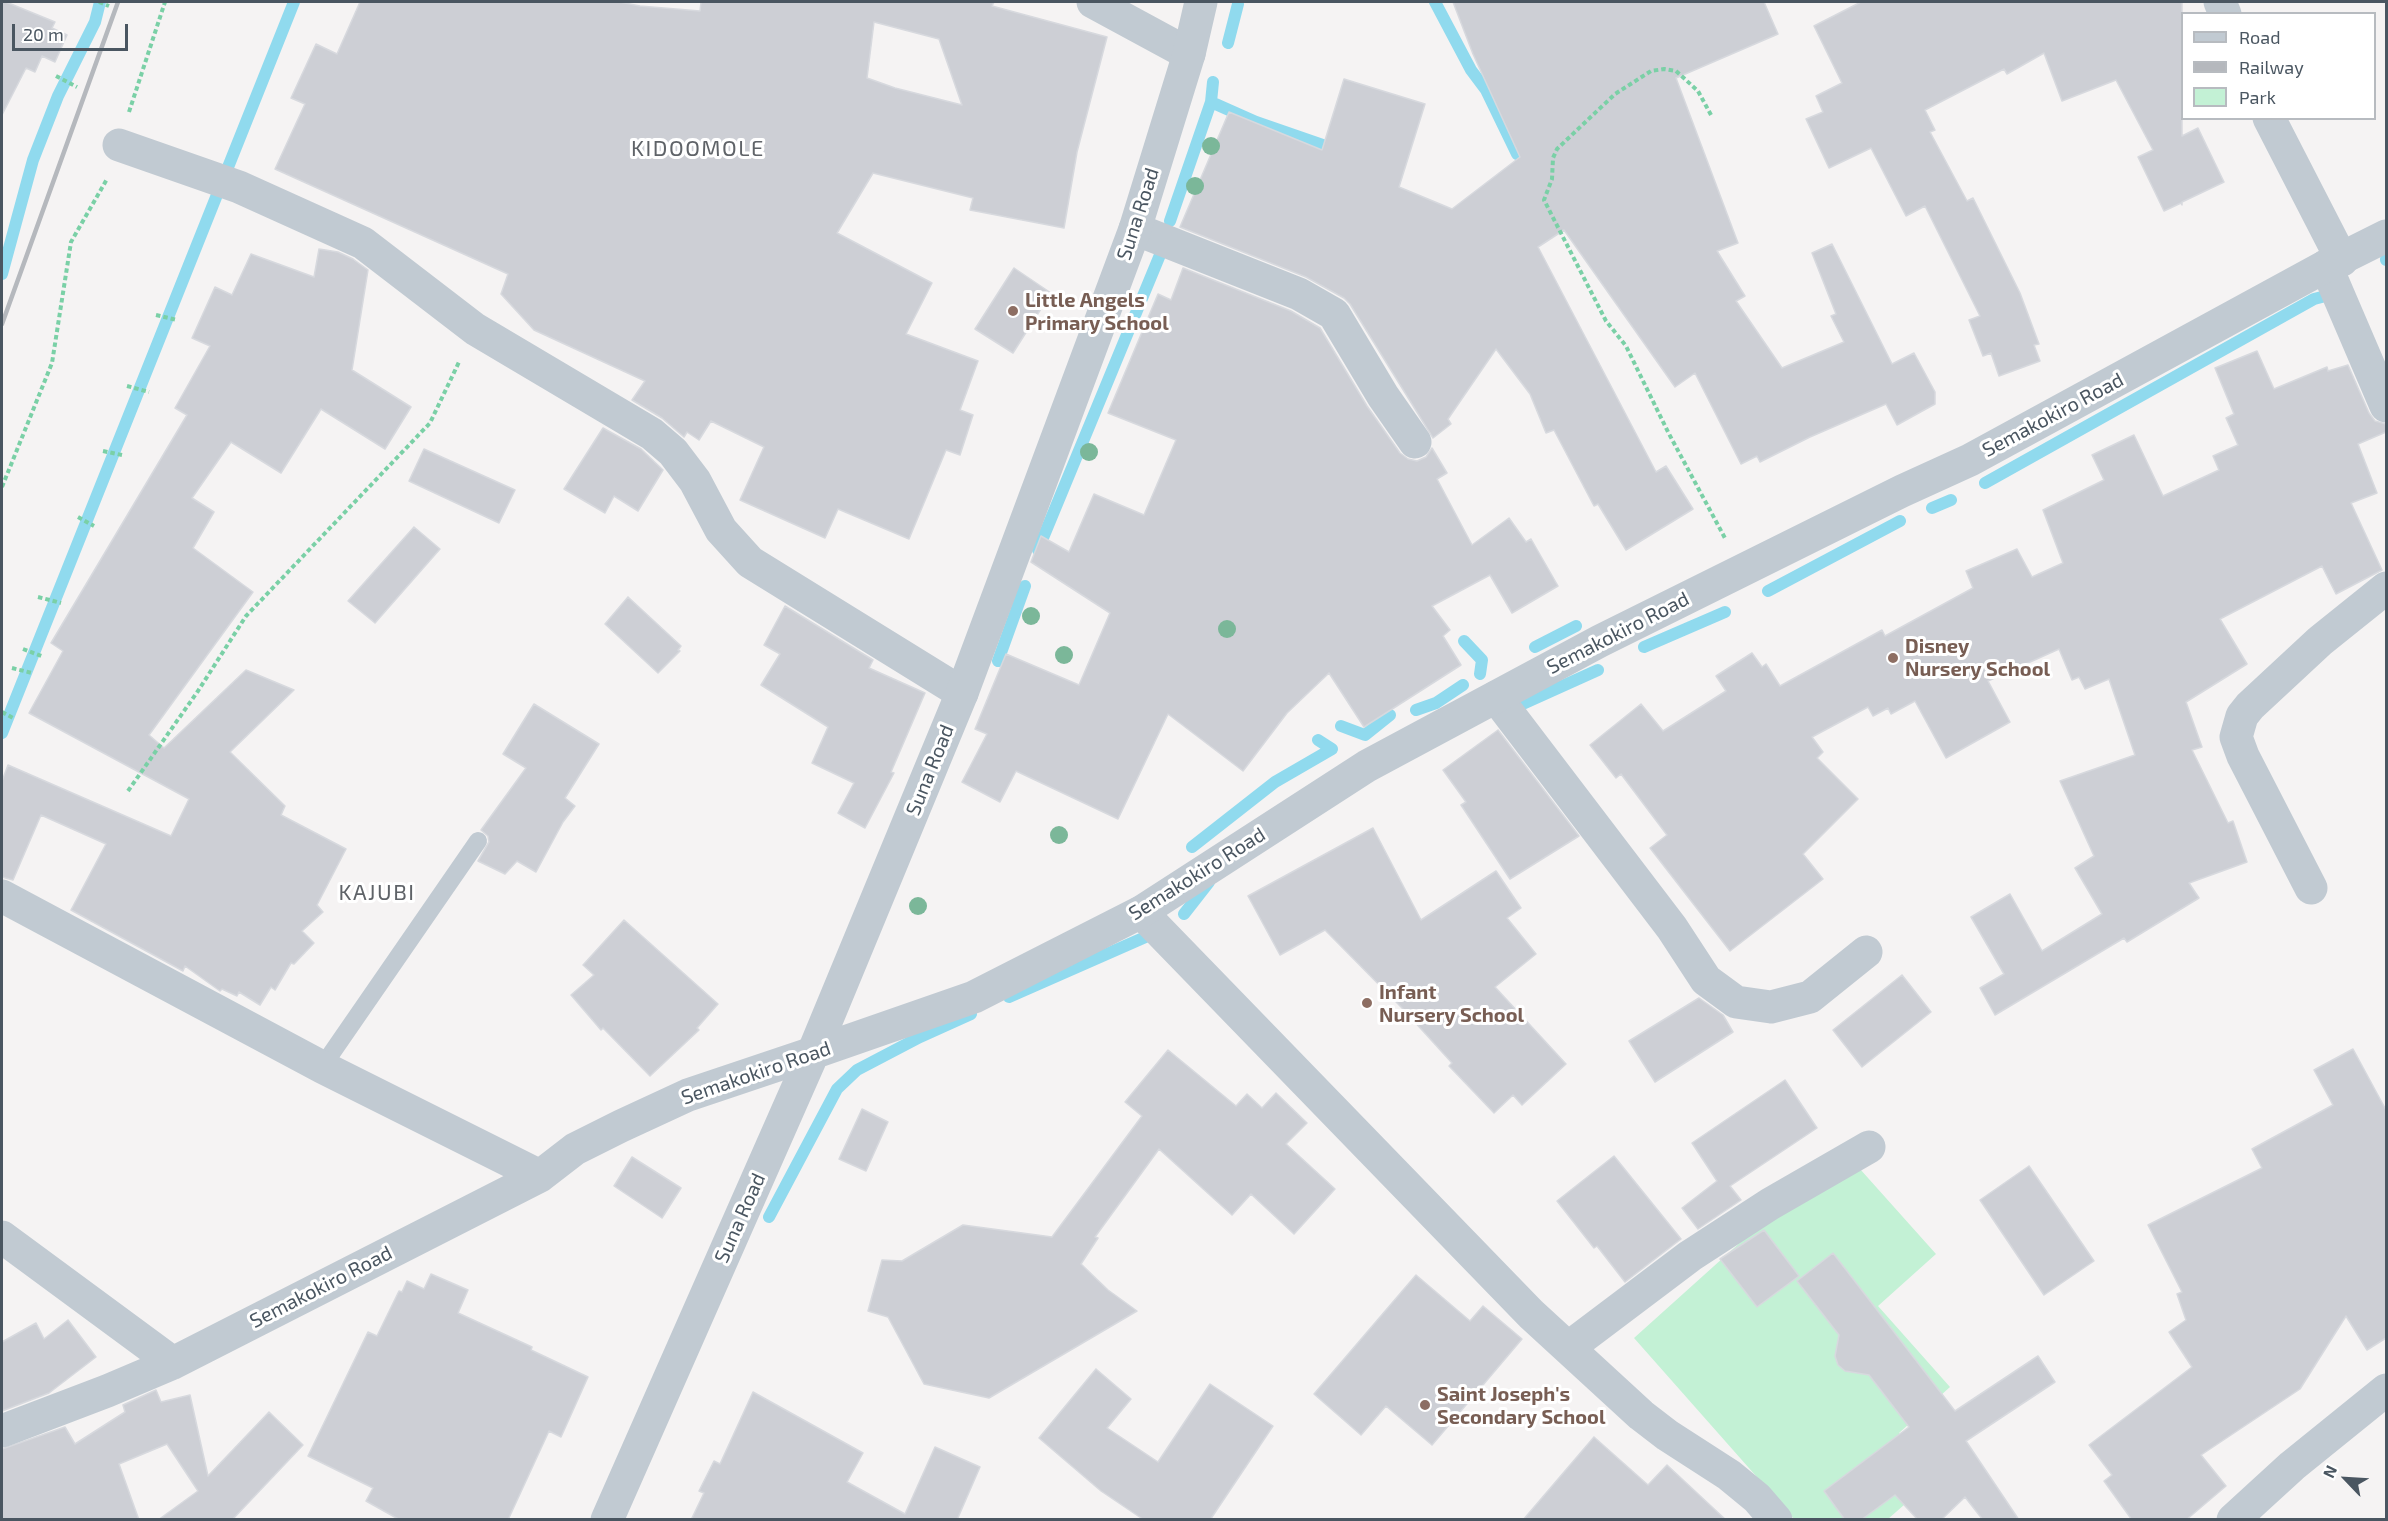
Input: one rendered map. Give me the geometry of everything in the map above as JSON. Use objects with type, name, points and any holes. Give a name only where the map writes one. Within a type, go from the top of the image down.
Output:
[{"type":"street","points":[[1093,2],[1190,54]]},
{"type":"street","name":"Suna Road","points":[[607,1520],[813,1053],[962,693],[1135,229],[1190,54],[1202,2]]},
{"type":"street","points":[[2270,120],[2334,263],[2386,406]]},
{"type":"street","points":[[119,146],[239,187],[363,243],[475,329],[652,434],[673,452],[695,480],[721,530],[750,562],[962,693]]},
{"type":"street","points":[[1135,229],[1299,294],[1334,314],[1383,396],[1415,442]]},
{"type":"street","name":"Semakokiro Road","points":[[2,1431],[172,1363],[540,1176],[575,1149],[688,1095],[974,997],[1140,912],[1367,766],[1600,641],[1902,490],[1970,460],[2386,236]]},
{"type":"street","points":[[2311,888],[2242,756],[2236,737],[2242,716],[2250,706],[2320,641],[2386,588]]},
{"type":"street","points":[[1496,697],[1672,928],[1706,980],[1736,1002],[1771,1007],[1810,996],[1866,952]]},
{"type":"street","points":[[2,896],[322,1067],[540,1176]]},
{"type":"street","points":[[1140,912],[1531,1314],[1641,1415],[1667,1435],[1729,1475],[1757,1498],[1776,1520]]},
{"type":"street","points":[[1568,1348],[1690,1256],[1770,1204],[1869,1147]]},
{"type":"street","points":[[2,1237],[172,1363]]},
{"type":"street","points":[[2233,1520],[2292,1466],[2386,1390]]},
{"type":"lane","points":[[322,1067],[478,841]]},
{"type":"path","points":[[99,2],[109,6]]},
{"type":"path","points":[[2,487],[52,363],[70,242],[105,182],[119,146],[165,2]]},
{"type":"path","points":[[1711,116],[1698,91],[1676,71],[1664,69],[1651,71],[1615,94],[1557,149],[1553,158],[1552,179],[1544,200],[1606,321],[1626,346],[1668,432],[1741,570]]},
{"type":"path","points":[[56,76],[77,87]]},
{"type":"path","points":[[156,315],[177,320]]},
{"type":"path","points":[[128,791],[198,691],[246,616],[430,423],[475,329]]},
{"type":"path","points":[[127,386],[149,392]]},
{"type":"path","points":[[104,451],[122,455]]},
{"type":"path","points":[[78,517],[94,526]]},
{"type":"path","points":[[38,597],[61,603]]},
{"type":"path","points":[[23,649],[44,657]]},
{"type":"path","points":[[12,668],[32,673]]},
{"type":"path","points":[[2,712],[15,719]]},
{"type":"green space","points":[[1843,1150],[1936,1254],[1878,1306],[1950,1387],[1899,1433],[1937,1476],[1888,1519],[1794,1519],[1634,1338]]},
{"type":"building","points":[[2,2],[55,22],[52,28],[67,35],[55,62],[42,56],[35,72],[26,68],[2,115]]},
{"type":"building","points":[[360,2],[620,2],[700,11],[701,2],[994,2],[992,6],[1107,37],[1077,152],[1064,228],[970,210],[973,198],[873,173],[837,233],[932,283],[906,334],[978,361],[960,410],[973,415],[960,455],[946,450],[909,539],[838,509],[825,538],[740,500],[764,447],[711,421],[699,440],[687,432],[684,437],[662,418],[632,400],[645,381],[534,330],[501,294],[508,274],[275,169],[305,104],[291,98],[316,44],[337,54]],"holes":[[[874,22],[939,39],[962,105],[895,88],[867,78]]]},
{"type":"building","points":[[1453,2],[1764,2],[1778,34],[1676,78],[1738,243],[1717,251],[1745,296],[1736,301],[1782,368],[1844,342],[1831,316],[1836,314],[1812,253],[1832,244],[1892,364],[1914,353],[1935,392],[1935,404],[1897,425],[1886,404],[1810,437],[1760,462],[1757,456],[1741,464],[1695,373],[1675,387],[1564,230],[1538,247],[1656,472],[1666,466],[1693,509],[1626,550],[1598,504],[1594,506],[1554,430],[1546,433],[1530,394],[1496,349],[1448,419],[1451,424],[1433,438],[1350,304],[1344,298],[1306,277],[1180,227],[1229,112],[1322,150],[1344,79],[1425,104],[1399,187],[1452,209],[1520,157],[1473,54]]},
{"type":"building","points":[[1861,2],[2182,2],[2182,136],[2198,128],[2224,182],[2182,202],[2182,205],[2181,203],[2164,211],[2138,157],[2153,150],[2116,80],[2062,101],[2044,53],[2007,74],[2004,69],[1925,110],[1935,130],[1930,132],[1967,201],[1973,198],[2020,293],[2039,344],[2034,345],[2040,361],[1999,376],[1991,353],[1983,356],[1969,320],[1980,316],[1925,206],[1906,216],[1871,148],[1829,168],[1806,119],[1823,112],[1816,96],[1842,83],[1814,26]]},
{"type":"building","points":[[319,249],[338,252],[368,270],[352,370],[411,407],[385,449],[321,409],[281,473],[231,442],[192,498],[214,512],[193,548],[253,592],[149,735],[164,748],[246,670],[294,690],[230,752],[285,806],[281,815],[346,849],[317,905],[323,912],[302,931],[314,943],[294,964],[291,963],[275,990],[271,987],[260,1005],[239,992],[237,996],[222,989],[220,991],[185,966],[183,971],[71,910],[106,844],[41,815],[13,880],[2,877],[2,781],[8,765],[171,836],[189,799],[29,713],[63,651],[51,643],[187,415],[175,408],[210,346],[192,338],[215,287],[232,295],[251,254],[314,277]]},
{"type":"building","name":"Little Angels Primary School","points":[[1014,268],[1051,293],[1013,353],[975,329]]},
{"type":"building","points":[[1183,268],[1291,311],[1320,328],[1367,406],[1400,453],[1408,459],[1417,461],[1426,457],[1432,448],[1447,473],[1437,479],[1472,545],[1509,518],[1526,542],[1531,539],[1558,586],[1512,613],[1490,575],[1432,606],[1450,630],[1443,636],[1461,665],[1364,727],[1329,673],[1287,713],[1243,771],[1168,714],[1118,819],[1016,771],[1000,802],[962,782],[987,734],[975,729],[1006,654],[1079,685],[1110,613],[1031,562],[1041,536],[1069,552],[1094,494],[1144,515],[1176,440],[1108,413],[1158,294],[1171,300]]},
{"type":"building","points":[[2257,351],[2274,389],[2327,367],[2328,371],[2348,365],[2369,413],[2375,421],[2386,424],[2386,432],[2358,444],[2377,493],[2351,503],[2382,570],[2336,594],[2322,566],[2220,619],[2247,664],[2186,702],[2202,747],[2192,750],[2228,823],[2233,821],[2247,862],[2189,883],[2199,898],[2127,942],[2124,938],[1995,1015],[1980,988],[2004,974],[1971,917],[2010,894],[2042,951],[2102,914],[2075,868],[2094,856],[2060,781],[2135,755],[2109,679],[2085,689],[2079,677],[2072,680],[2059,649],[1988,681],[2010,722],[1946,758],[1915,701],[1891,714],[1888,708],[1873,716],[1868,707],[1812,737],[1823,752],[1817,758],[1858,799],[1803,854],[1823,879],[1730,951],[1650,848],[1667,835],[1621,774],[1616,778],[1590,745],[1641,704],[1663,731],[1726,691],[1716,676],[1752,653],[1762,667],[1766,664],[1780,686],[1882,630],[1885,636],[1973,588],[1966,571],[2017,549],[2032,577],[2063,563],[2043,510],[2104,480],[2092,455],[2134,435],[2163,496],[2219,470],[2213,456],[2238,445],[2226,418],[2234,414],[2215,368]]},
{"type":"building","points":[[603,428],[641,449],[663,470],[638,511],[614,496],[605,513],[564,489]]},
{"type":"building","points":[[424,449],[515,490],[499,523],[409,481]]},
{"type":"building","points":[[414,527],[440,549],[375,623],[348,601]]},
{"type":"building","points":[[628,597],[681,646],[678,650],[680,651],[658,673],[605,624]]},
{"type":"building","points":[[785,606],[873,660],[869,668],[925,693],[891,772],[894,773],[865,828],[838,813],[854,783],[812,763],[828,727],[761,685],[780,654],[764,645]]},
{"type":"building","points":[[534,704],[599,744],[565,798],[575,806],[563,822],[536,872],[517,861],[505,874],[478,861],[489,842],[488,836],[481,830],[526,768],[503,754]]},
{"type":"building","points":[[1498,730],[1579,836],[1510,879],[1461,805],[1466,802],[1443,770]]},
{"type":"building","points":[[1373,828],[1421,920],[1496,871],[1521,908],[1507,918],[1536,954],[1495,987],[1566,1064],[1522,1105],[1513,1095],[1494,1113],[1449,1066],[1452,1063],[1402,1008],[1325,930],[1280,955],[1248,896]]},
{"type":"building","points":[[624,920],[718,1004],[697,1028],[699,1030],[650,1076],[603,1028],[601,1030],[571,995],[594,975],[583,965]]},
{"type":"building","points":[[1902,975],[1931,1012],[1862,1067],[1833,1030]]},
{"type":"building","points":[[1699,998],[1723,1015],[1733,1032],[1655,1082],[1629,1041]]},
{"type":"building","points":[[2353,1049],[2386,1110],[2386,1338],[2367,1350],[2346,1316],[2300,1389],[2201,1455],[2226,1486],[2186,1520],[2132,1520],[2104,1481],[2112,1475],[2089,1445],[2192,1367],[2169,1332],[2186,1320],[2177,1294],[2182,1292],[2148,1225],[2262,1168],[2252,1149],[2333,1105],[2314,1070]]},
{"type":"building","points":[[1168,1050],[1236,1106],[1247,1094],[1262,1108],[1276,1093],[1307,1123],[1286,1144],[1335,1189],[1294,1234],[1251,1194],[1232,1215],[1159,1149],[1095,1237],[1098,1238],[1081,1264],[1108,1290],[1137,1311],[989,1398],[924,1384],[888,1317],[868,1311],[882,1260],[902,1261],[963,1225],[1052,1237],[1142,1116],[1125,1102]]},
{"type":"building","points":[[1785,1080],[1817,1128],[1730,1186],[1741,1200],[1698,1229],[1682,1208],[1717,1181],[1692,1143]]},
{"type":"building","points":[[862,1109],[888,1122],[866,1171],[839,1159]]},
{"type":"building","points":[[1614,1156],[1681,1239],[1625,1282],[1597,1246],[1594,1248],[1557,1201]]},
{"type":"building","points":[[632,1157],[681,1188],[662,1218],[614,1186]]},
{"type":"building","points":[[2029,1166],[2094,1261],[2044,1295],[1980,1200]]},
{"type":"building","points":[[1764,1230],[1799,1276],[1757,1307],[1720,1259]]},
{"type":"building","points":[[1833,1253],[1955,1411],[2038,1356],[2055,1382],[1966,1441],[2019,1520],[1983,1520],[1965,1497],[1941,1520],[1918,1520],[1895,1495],[1861,1520],[1845,1520],[1824,1491],[1909,1427],[1869,1375],[1845,1371],[1838,1365],[1835,1356],[1839,1335],[1797,1281]]},
{"type":"building","points":[[431,1274],[468,1290],[458,1313],[532,1347],[531,1350],[588,1377],[561,1437],[549,1431],[508,1520],[400,1520],[366,1501],[373,1488],[308,1456],[368,1332],[377,1336],[399,1291],[402,1292],[407,1281],[424,1289]]},
{"type":"building","points":[[1416,1275],[1470,1321],[1483,1306],[1522,1339],[1432,1445],[1386,1406],[1361,1435],[1314,1394]]},
{"type":"building","points":[[68,1320],[96,1357],[49,1393],[2,1411],[2,1342],[36,1323],[44,1339]]},
{"type":"building","points":[[1096,1369],[1131,1399],[1107,1428],[1158,1462],[1210,1384],[1273,1426],[1210,1520],[1144,1520],[1101,1491],[1039,1438]]},
{"type":"building","points":[[156,1390],[161,1402],[190,1395],[208,1476],[269,1412],[303,1445],[232,1520],[158,1520],[198,1491],[167,1444],[119,1464],[139,1520],[2,1520],[2,1449],[65,1427],[75,1444],[125,1412],[123,1405]]},
{"type":"building","points":[[753,1392],[863,1453],[847,1482],[905,1514],[935,1447],[980,1467],[957,1520],[691,1520],[704,1493],[699,1491],[714,1461],[720,1464]]},
{"type":"building","points":[[1594,1437],[1648,1485],[1667,1465],[1726,1520],[1523,1520]]},
{"type":"waterway","points":[[2,274],[33,160],[58,96],[95,22],[100,2]]},
{"type":"waterway","points":[[2,733],[294,2]]},
{"type":"waterway","points":[[1435,2],[1471,70],[1486,90],[1517,154]]},
{"type":"waterway","points":[[1228,43],[1238,4]]},
{"type":"waterway","points":[[1170,221],[1211,102],[1213,82]]},
{"type":"waterway","points":[[1211,102],[1256,122],[1337,150]]},
{"type":"waterway","points":[[1038,550],[1162,250]]},
{"type":"waterway","points":[[1985,483],[2314,299],[2337,293]]},
{"type":"waterway","points":[[1932,508],[1951,500]]},
{"type":"waterway","points":[[1768,591],[1900,521]]},
{"type":"waterway","points":[[998,661],[1025,586]]},
{"type":"waterway","points":[[1644,647],[1725,612]]},
{"type":"waterway","points":[[1535,647],[1576,626]]},
{"type":"waterway","points":[[1464,641],[1482,660],[1480,674]]},
{"type":"waterway","points":[[1507,711],[1598,670]]},
{"type":"waterway","points":[[1416,710],[1436,703],[1463,685]]},
{"type":"waterway","points":[[1341,726],[1365,735],[1390,715]]},
{"type":"waterway","points":[[1192,847],[1275,782],[1332,749],[1318,740]]},
{"type":"waterway","points":[[1184,914],[1209,882]]},
{"type":"waterway","points":[[1009,997],[1150,935],[1156,941]]},
{"type":"waterway","points":[[769,1217],[837,1089],[857,1070],[920,1037],[971,1014]]},
{"type":"railway","points":[[2,324],[118,2]]},
{"type":"place","name":"Little Angels Primary School","points":[[1013,311]]},
{"type":"place","name":"Disney Nursery School","points":[[1893,658]]},
{"type":"place","name":"Infant Nursery School","points":[[1367,1003]]},
{"type":"place","name":"Saint Joseph's Secondary School","points":[[1425,1405]]},
{"type":"district","name":"KIDOOMOLE","points":[[698,149]]},
{"type":"district","name":"KAJUBI","points":[[377,893]]}]
